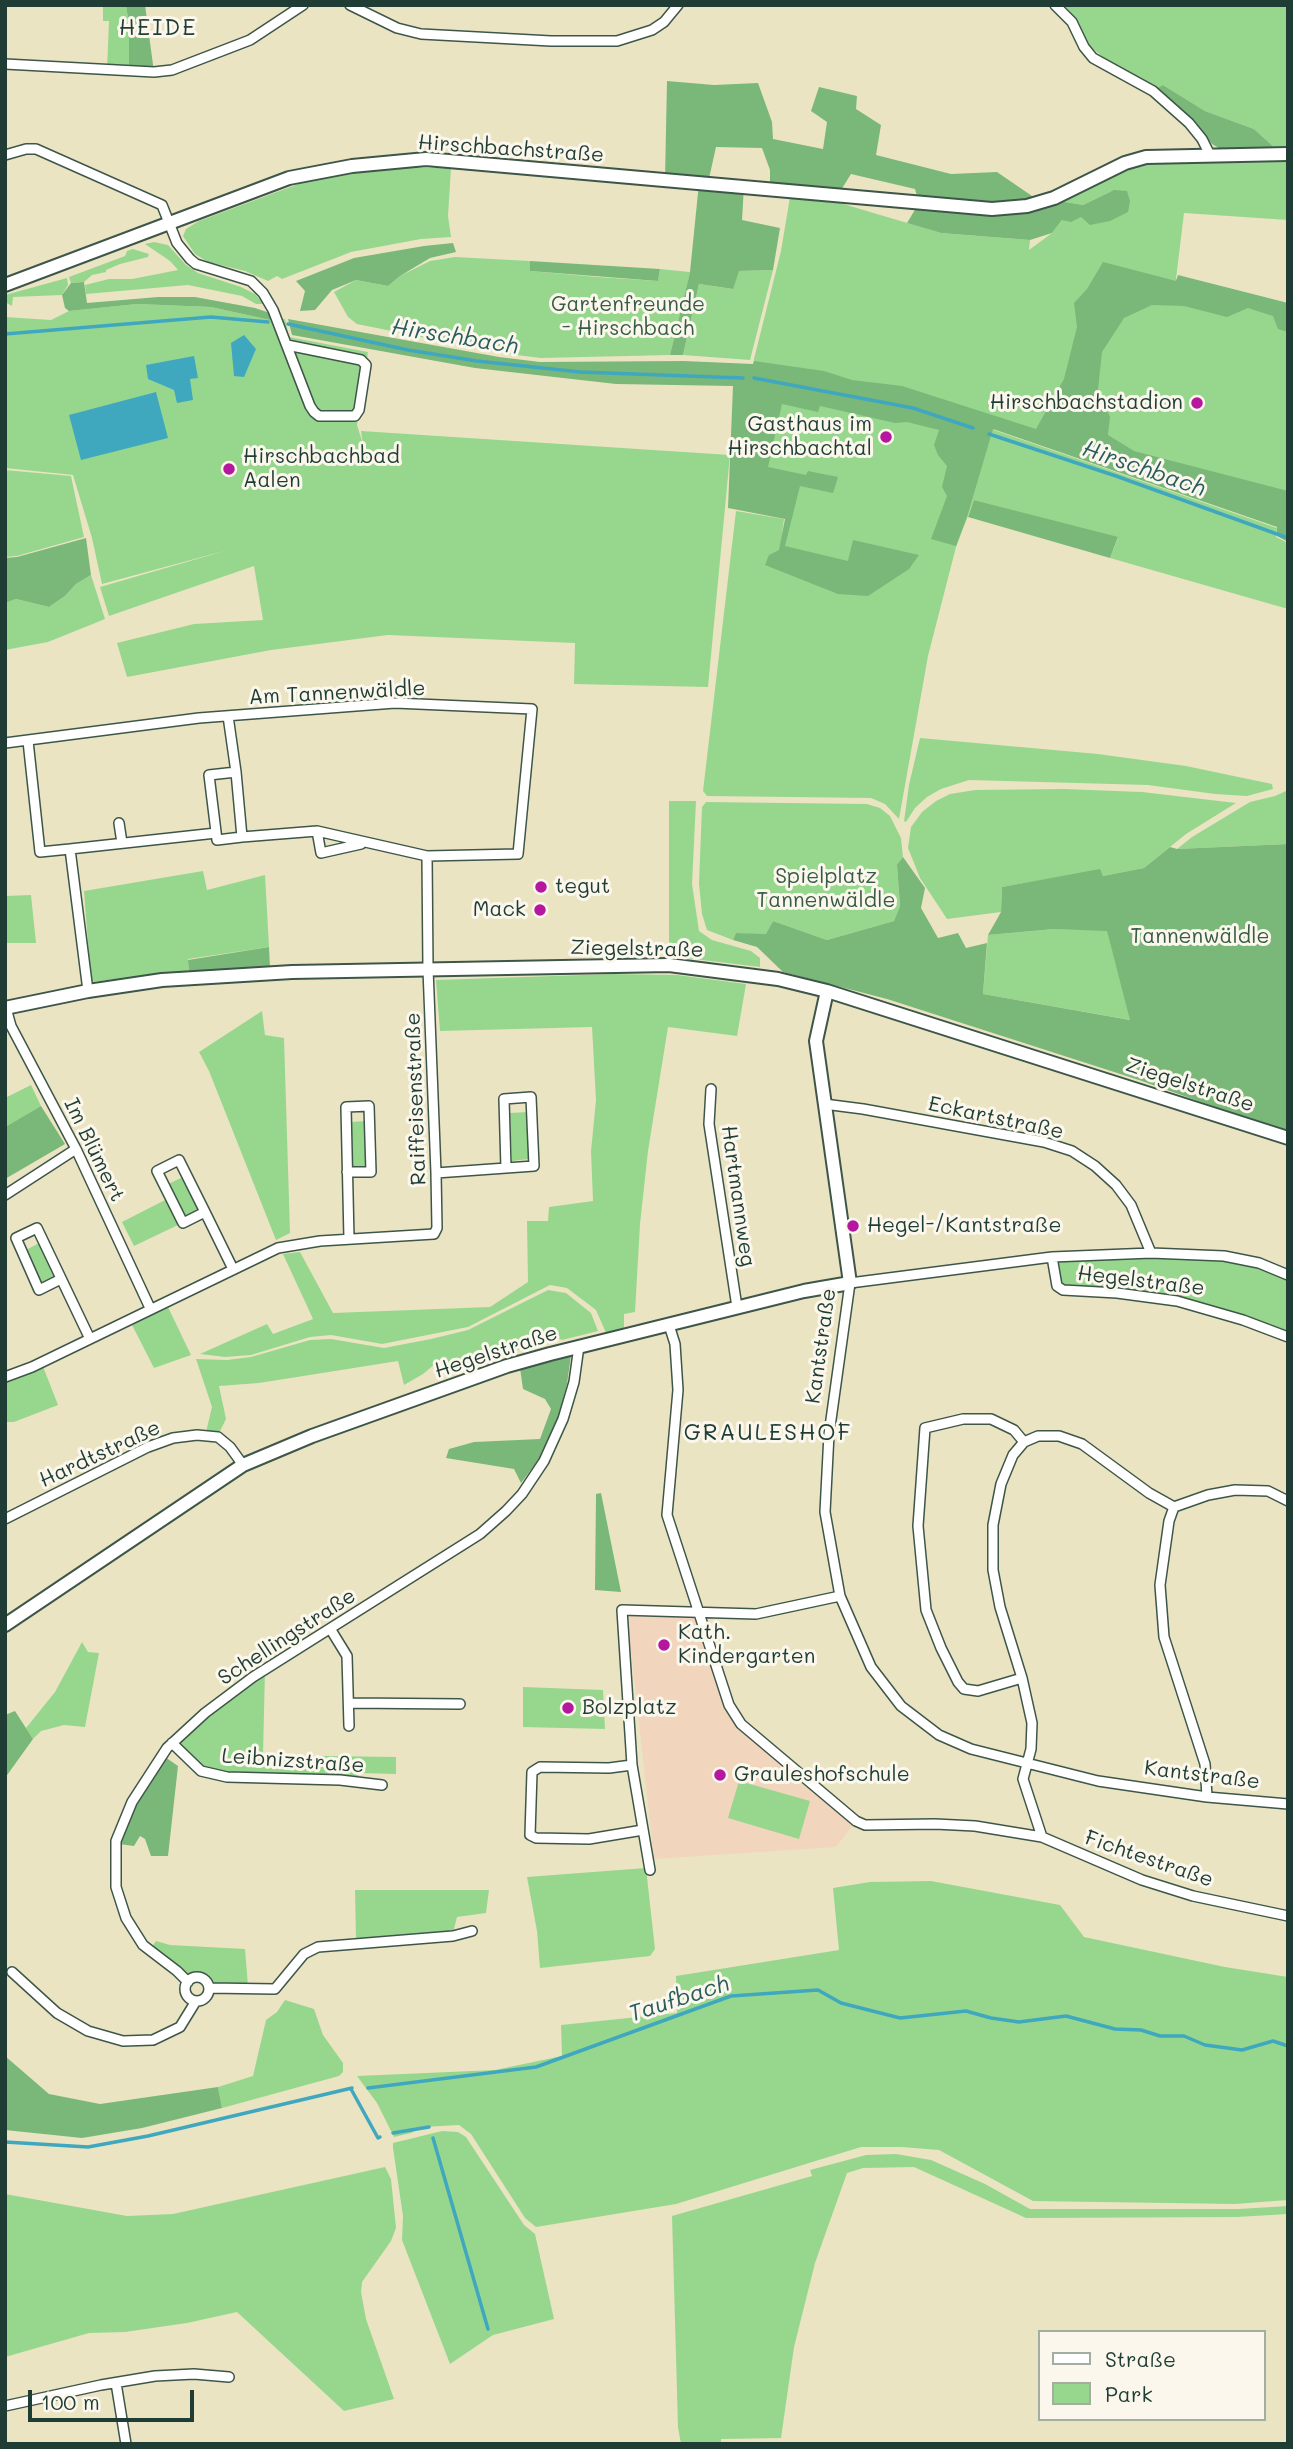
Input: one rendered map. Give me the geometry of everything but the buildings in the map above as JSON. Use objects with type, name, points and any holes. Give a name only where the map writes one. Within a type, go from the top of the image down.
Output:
[{"type":"street","points":[[5,64],[154,72],[172,69],[250,40],[303,5]]},
{"type":"street","points":[[350,5],[397,28],[421,34],[551,41],[617,41],[652,30],[664,22],[678,5]]},
{"type":"street","points":[[1055,5],[1072,22],[1084,47],[1093,58],[1153,91],[1189,123],[1210,155]]},
{"type":"street","points":[[5,155],[36,149],[162,205],[177,243],[196,264],[251,281],[258,286],[273,310],[286,345],[310,406],[314,412],[319,415],[349,418],[355,416],[359,410],[366,365],[361,360],[286,345]]},
{"type":"street","name":"Hirschbachstraße","points":[[5,285],[289,178],[352,166],[426,159],[992,209],[1027,206],[1054,198],[1125,163],[1146,158],[1288,154]]},
{"type":"street","name":"Am Tannenwäldle","points":[[5,743],[140,725],[395,703],[532,709],[518,854],[427,856]]},
{"type":"street","points":[[228,716],[242,837]]},
{"type":"street","points":[[28,741],[40,852],[216,833]]},
{"type":"street","points":[[236,772],[209,775],[216,840],[317,831],[427,856],[428,969]]},
{"type":"street","points":[[119,823],[122,844]]},
{"type":"street","points":[[317,831],[321,853],[366,843]]},
{"type":"street","points":[[70,849],[88,991]]},
{"type":"street","name":"Ziegelstraße","points":[[6,1008],[88,991],[162,980],[292,972],[668,965],[778,979],[827,990],[1288,1138]]},
{"type":"street","name":"Raiffeisenstraße","points":[[349,1239],[435,1234],[437,1228],[428,969]]},
{"type":"street","name":"Kantstraße","points":[[827,990],[816,1041],[850,1283],[829,1434],[825,1512],[840,1596],[871,1667],[901,1706],[939,1735],[971,1749],[1098,1781],[1207,1797],[1288,1804]]},
{"type":"street","name":"Im Blümert","points":[[6,1008],[12,1026],[76,1149],[150,1308]]},
{"type":"street","name":"Hartmannweg","points":[[711,1089],[709,1124],[737,1307]]},
{"type":"street","points":[[436,1173],[506,1168],[534,1166],[531,1097],[504,1099],[506,1168]]},
{"type":"street","name":"Eckartstraße","points":[[824,1104],[1044,1142],[1072,1152],[1095,1166],[1116,1185],[1131,1205],[1151,1253]]},
{"type":"street","points":[[5,1377],[32,1367],[278,1248],[349,1239],[347,1172],[346,1107],[369,1106],[371,1172],[347,1172]]},
{"type":"street","points":[[5,1195],[76,1149]]},
{"type":"street","points":[[205,1212],[183,1223],[157,1171],[179,1160],[205,1212],[233,1269]]},
{"type":"street","points":[[61,1279],[39,1290],[16,1238],[37,1228],[90,1339]]},
{"type":"street","name":"Hegelstraße","points":[[5,1625],[243,1465],[312,1436],[483,1375],[579,1346],[804,1291],[1052,1257],[1151,1253],[1224,1256],[1259,1263],[1288,1275]]},
{"type":"street","name":"Hegelstraße","points":[[1052,1257],[1057,1286],[1063,1290],[1117,1293],[1177,1301],[1233,1316],[1288,1338]]},
{"type":"street","points":[[669,1325],[675,1344],[678,1390],[667,1515],[697,1611]]},
{"type":"street","name":"Schellingstraße","points":[[188,1982],[143,1945],[126,1918],[116,1888],[116,1841],[132,1801],[172,1743],[205,1713],[253,1678],[480,1534],[522,1494],[544,1461],[563,1419],[574,1382],[579,1346]]},
{"type":"street","points":[[1022,1678],[978,1691],[964,1689],[958,1682],[926,1610],[918,1526],[925,1428],[963,1419],[991,1419],[1014,1430],[1024,1442]]},
{"type":"street","name":"Hardtstraße","points":[[5,1519],[148,1447],[173,1438],[197,1434],[218,1437],[230,1447],[243,1465]]},
{"type":"street","points":[[1042,1837],[1023,1779],[1031,1749],[1032,1723],[1022,1678],[1000,1607],[996,1582],[993,1525],[1001,1483],[1013,1455],[1024,1442],[1038,1436],[1059,1436],[1082,1444],[1149,1493],[1174,1507],[1208,1495],[1235,1490],[1268,1491],[1288,1501]]},
{"type":"street","points":[[1174,1507],[1169,1521],[1160,1585],[1164,1637],[1205,1764],[1207,1797]]},
{"type":"street","points":[[650,1870],[632,1765],[622,1610],[755,1614],[840,1596]]},
{"type":"street","name":"Fichtestraße","points":[[697,1611],[729,1705],[741,1724],[856,1821],[866,1825],[975,1826],[1042,1837],[1142,1880],[1194,1896],[1288,1916]]},
{"type":"street","points":[[331,1630],[347,1656],[349,1726]]},
{"type":"street","points":[[350,1703],[460,1704]]},
{"type":"street","name":"Leibnizstraße","points":[[172,1743],[201,1771],[227,1777],[340,1780],[382,1784]]},
{"type":"street","points":[[632,1765],[609,1768],[540,1767],[532,1772],[530,1835],[536,1838],[589,1839],[643,1830]]},
{"type":"street","name":"Schellingstraße","points":[[188,1982],[199,1977],[206,1981],[209,1988],[275,1989],[304,1954],[318,1947],[453,1936],[472,1931]]},
{"type":"street","points":[[12,1972],[57,2013],[88,2031],[123,2041],[153,2040],[180,2027],[197,2001],[204,1999],[209,1988]]},
{"type":"street","name":"Schellingstraße","points":[[188,1982],[186,1994],[197,2001]]},
{"type":"street","points":[[5,2406],[155,2376],[194,2374],[229,2377]]},
{"type":"street","points":[[116,2383],[126,2444]]},
{"type":"shaded area","name":"Grauleshofschule","points":[[627,1613],[694,1615],[726,1707],[737,1727],[854,1824],[836,1847],[654,1859]]},
{"type":"green space","points":[[103,5],[126,5],[129,71],[107,70],[109,21],[103,21]]},
{"type":"green space","points":[[126,5],[145,5],[154,72],[129,71]]},
{"type":"green space","points":[[1288,5],[1288,148],[1275,148],[1254,129],[1205,111],[1163,85],[1155,89],[1105,59],[1089,45],[1078,21],[1065,6]]},
{"type":"green space","points":[[667,81],[714,85],[758,83],[772,122],[773,139],[823,149],[827,122],[811,111],[819,87],[857,96],[856,109],[881,125],[876,155],[951,174],[997,172],[1032,196],[1083,205],[1114,190],[1127,191],[1130,201],[1128,212],[1110,221],[1090,225],[1081,217],[1071,222],[1062,220],[1052,233],[1030,240],[941,233],[907,223],[919,203],[915,189],[851,174],[838,195],[770,188],[770,170],[762,148],[716,147],[708,183],[744,186],[742,220],[780,228],[773,270],[739,271],[733,289],[699,284],[683,355],[670,355],[690,272],[699,183],[665,179]]},
{"type":"green space","points":[[1163,85],[1205,111],[1254,129],[1275,148],[1222,150],[1212,144],[1190,118],[1155,89]]},
{"type":"green space","points":[[1288,159],[1288,220],[1184,213],[1176,279],[1288,308],[1288,520],[996,421],[994,430],[1277,528],[1276,537],[1288,543],[1288,609],[1110,558],[1118,538],[974,500],[956,547],[928,656],[899,819],[885,804],[871,798],[707,796],[703,791],[736,511],[784,519],[782,535],[787,517],[734,507],[754,359],[781,251],[791,191],[838,195],[840,203],[941,233],[1030,240],[1029,250],[1052,233],[1062,220],[1114,190],[1083,205],[1059,201],[1120,169],[1143,162]]},
{"type":"green space","points":[[388,167],[451,168],[448,216],[451,237],[421,239],[351,252],[282,279],[277,276],[268,281],[245,271],[208,262],[195,254],[183,236],[186,229],[199,221],[301,183]]},
{"type":"green space","points":[[154,242],[168,245],[186,265],[198,273],[241,287],[255,294],[264,304],[256,304],[242,296],[188,285],[86,294],[85,285],[109,279],[132,279],[178,270],[170,261],[145,244]]},
{"type":"green space","points":[[453,243],[456,252],[430,258],[388,286],[356,280],[332,290],[315,310],[300,311],[305,291],[296,281],[354,258]]},
{"type":"green space","points":[[133,249],[149,254],[148,257],[120,264],[106,272],[92,275],[84,282],[71,283],[69,277],[125,256],[127,251]]},
{"type":"green space","name":"Gartenfreunde - Hirschbach","points":[[455,257],[530,261],[530,271],[658,281],[660,269],[690,272],[670,355],[541,358],[500,353],[357,324],[348,317],[334,292],[356,280],[388,286],[400,276],[430,261]]},
{"type":"green space","points":[[530,261],[660,269],[658,281],[530,271]]},
{"type":"green space","points":[[1103,262],[1176,281],[1178,275],[1288,303],[1288,332],[1278,329],[1273,316],[1248,308],[1227,317],[1184,306],[1152,305],[1124,318],[1102,352],[1098,389],[1110,417],[1108,435],[1134,451],[1288,491],[1288,542],[1277,536],[1277,527],[993,429],[956,546],[931,539],[947,496],[942,487],[947,466],[934,445],[939,430],[820,406],[818,412],[782,404],[768,467],[806,475],[808,471],[838,477],[833,493],[800,486],[785,546],[848,561],[853,540],[919,555],[909,569],[868,596],[838,594],[765,565],[769,555],[779,550],[785,519],[728,508],[733,386],[616,384],[475,368],[292,335],[288,319],[540,362],[683,361],[753,364],[754,361],[824,371],[852,380],[902,386],[1036,429],[1064,379],[1077,327],[1074,303],[1087,289]]},
{"type":"green space","points":[[773,270],[750,360],[683,355],[699,284],[732,289],[738,271]]},
{"type":"green space","points":[[67,278],[68,285],[62,295],[13,297],[12,306],[5,302],[5,295]]},
{"type":"green space","points":[[84,282],[87,303],[195,297],[255,308],[270,313],[270,320],[211,307],[137,304],[69,311],[65,308],[62,295],[71,283]]},
{"type":"green space","points":[[137,304],[211,307],[270,320],[285,319],[289,337],[368,352],[357,425],[363,444],[361,431],[730,455],[708,687],[574,684],[575,643],[388,635],[271,650],[127,677],[117,643],[194,624],[263,620],[254,566],[109,616],[100,587],[228,550],[102,584],[92,538],[73,475],[5,468],[5,317],[51,320],[69,311]]},
{"type":"green space","points":[[5,470],[71,476],[84,537],[5,557]]},
{"type":"green space","points":[[974,500],[1118,537],[1110,558],[968,517]]},
{"type":"green space","points":[[86,538],[91,575],[76,584],[65,596],[49,607],[16,599],[5,603],[5,558]]},
{"type":"green space","points":[[91,575],[105,619],[48,642],[5,650],[5,603],[16,599],[49,607]]},
{"type":"green space","points":[[920,738],[1098,754],[1186,766],[1272,784],[1273,789],[1247,796],[1148,785],[969,780],[941,789],[927,797],[915,808],[906,822],[909,785]]},
{"type":"green space","points":[[975,790],[1142,792],[1236,803],[1186,834],[1144,868],[1103,876],[1100,870],[1002,887],[1001,912],[947,919],[920,878],[908,848],[911,827],[922,812],[950,794]]},
{"type":"green space","points":[[1288,790],[1288,844],[1177,849],[1250,802]]},
{"type":"green space","points":[[669,801],[696,801],[692,884],[699,931],[712,940],[751,951],[760,958],[760,967],[669,956]]},
{"type":"green space","name":"Spielplatz Tannenwäldle","points":[[706,802],[867,804],[880,808],[890,816],[901,838],[903,857],[897,866],[900,906],[894,921],[827,940],[773,921],[766,935],[736,933],[733,940],[707,930],[702,914],[699,884],[702,807]]},
{"type":"green space","name":"Tannenwäldle","points":[[1288,844],[1288,1133],[1139,1080],[887,999],[783,972],[757,947],[733,940],[736,933],[766,934],[773,921],[827,940],[894,921],[900,906],[897,865],[903,857],[925,888],[921,908],[938,938],[958,933],[966,948],[987,943],[983,994],[1130,1020],[1107,931],[1054,929],[988,935],[1001,912],[1002,887],[1100,869],[1103,876],[1144,868],[1170,847],[1177,849]]},
{"type":"green space","points":[[203,871],[207,890],[265,875],[269,947],[188,959],[189,971],[91,982],[84,891]]},
{"type":"green space","points":[[31,895],[36,943],[5,943],[5,896]]},
{"type":"green space","points":[[1054,929],[1107,930],[1131,1020],[983,994],[988,935]]},
{"type":"green space","points":[[269,947],[270,968],[189,971],[188,960]]},
{"type":"green space","points":[[613,974],[677,975],[746,984],[737,1036],[668,1027],[648,1151],[635,1312],[624,1314],[624,1330],[607,1335],[596,1310],[567,1288],[550,1285],[468,1327],[382,1344],[331,1335],[310,1337],[251,1355],[225,1357],[200,1354],[267,1324],[273,1334],[313,1319],[283,1254],[300,1252],[333,1313],[490,1307],[528,1282],[527,1221],[548,1221],[549,1207],[593,1201],[591,1151],[596,1100],[592,1027],[440,1031],[436,980]]},
{"type":"green space","points":[[262,1011],[265,1035],[284,1038],[290,1233],[276,1240],[199,1052]]},
{"type":"green space","points":[[31,1085],[41,1106],[5,1127],[5,1098]]},
{"type":"green space","points":[[41,1106],[65,1144],[5,1179],[5,1127]]},
{"type":"green space","points":[[528,1112],[529,1159],[512,1161],[510,1113]]},
{"type":"green space","points":[[366,1121],[368,1167],[352,1168],[350,1122]]},
{"type":"green space","points":[[185,1176],[202,1211],[184,1220],[166,1185]]},
{"type":"green space","points":[[167,1199],[180,1224],[134,1246],[122,1222]]},
{"type":"green space","points":[[41,1242],[58,1278],[41,1287],[24,1251]]},
{"type":"green space","points":[[1224,1256],[1288,1275],[1288,1337],[1202,1306],[1063,1290],[1052,1257]]},
{"type":"green space","points":[[548,1290],[566,1293],[591,1313],[598,1331],[562,1340],[546,1332],[532,1345],[458,1370],[442,1358],[404,1385],[398,1361],[259,1383],[219,1386],[226,1419],[218,1435],[206,1432],[212,1407],[196,1359],[227,1360],[251,1357],[310,1340],[331,1339],[384,1348],[431,1339],[468,1330]]},
{"type":"green space","points":[[167,1305],[191,1355],[154,1368],[130,1321]]},
{"type":"green space","points":[[571,1355],[558,1417],[539,1459],[521,1483],[514,1469],[446,1458],[449,1449],[474,1442],[540,1439],[551,1409],[545,1399],[523,1389],[520,1368]]},
{"type":"green space","points":[[42,1364],[58,1405],[14,1422],[5,1422],[5,1378]]},
{"type":"green space","points":[[601,1493],[621,1592],[595,1590],[596,1494]]},
{"type":"green space","points":[[82,1642],[88,1652],[99,1653],[85,1727],[64,1725],[41,1731],[33,1739],[26,1728],[55,1692]]},
{"type":"green space","points":[[265,1670],[263,1755],[396,1757],[396,1774],[359,1773],[358,1782],[201,1771],[172,1743]]},
{"type":"green space","points":[[523,1687],[603,1690],[605,1729],[523,1727]]},
{"type":"green space","points":[[15,1711],[33,1739],[5,1778],[5,1715]]},
{"type":"green space","points":[[165,1757],[178,1766],[168,1856],[151,1856],[145,1839],[140,1836],[134,1846],[119,1844],[134,1805]]},
{"type":"green space","points":[[739,1781],[810,1801],[799,1839],[728,1818]]},
{"type":"green space","points":[[646,1868],[655,1949],[650,1956],[540,1968],[537,1931],[527,1877]]},
{"type":"green space","points":[[931,1881],[1060,1905],[1084,1937],[1225,1967],[1288,1977],[1288,2200],[1235,2204],[1033,2201],[939,2150],[861,2147],[676,2204],[536,2227],[525,2218],[471,2134],[459,2125],[423,2127],[394,2137],[377,2103],[357,2076],[495,2070],[562,2056],[561,2025],[677,2013],[676,1976],[839,1950],[833,1888],[870,1882]]},
{"type":"green space","points":[[355,1890],[489,1890],[486,1913],[457,1917],[453,1933],[356,1940]]},
{"type":"green space","points":[[156,1941],[170,1945],[245,1949],[248,1986],[212,1985],[208,1978],[197,1974],[188,1978],[151,1948]]},
{"type":"green space","points":[[285,2000],[314,2009],[323,2035],[343,2063],[343,2072],[339,2076],[222,2108],[218,2087],[253,2076],[266,2020],[277,2012]]},
{"type":"green space","points":[[5,2056],[49,2094],[100,2104],[218,2087],[222,2108],[142,2128],[82,2138],[5,2130]]},
{"type":"green space","points":[[442,2131],[458,2132],[466,2137],[524,2225],[535,2234],[554,2319],[493,2335],[450,2364],[402,2240],[403,2216],[393,2148],[393,2143]]},
{"type":"green space","points":[[896,2154],[931,2160],[985,2184],[1030,2209],[1238,2209],[1288,2206],[1288,2214],[1237,2217],[1026,2218],[914,2167],[863,2168],[847,2173],[815,2263],[794,2347],[781,2438],[721,2439],[721,2444],[681,2444],[678,2427],[672,2216],[812,2176],[810,2170],[866,2155]]},
{"type":"green space","points":[[385,2167],[391,2179],[396,2228],[391,2241],[362,2282],[361,2292],[366,2319],[394,2399],[344,2411],[237,2312],[125,2332],[89,2333],[5,2357],[5,2194],[127,2216],[173,2214]]},
{"type":"water","points":[[244,335],[256,349],[244,377],[234,376],[231,343]]},
{"type":"water","points":[[194,356],[198,378],[190,379],[193,400],[177,403],[174,390],[148,379],[146,365]]},
{"type":"water","points":[[156,392],[168,438],[81,460],[69,415]]},
{"type":"waterway","name":"Hirschbach","points":[[5,334],[211,317],[268,322]]},
{"type":"waterway","name":"Hirschbach","points":[[288,324],[408,350],[477,361],[580,372],[743,378]]},
{"type":"waterway","name":"Hirschbach","points":[[754,378],[913,408],[973,428]]},
{"type":"waterway","name":"Hirschbach","points":[[989,434],[1288,538]]},
{"type":"waterway","name":"Taufbach","points":[[368,2088],[536,2067],[731,1996],[818,1990],[841,2003],[900,2018],[966,2011],[1019,2022],[1066,2016],[1115,2029],[1141,2030],[1160,2036],[1184,2036],[1205,2045],[1242,2050],[1273,2041],[1288,2046]]},
{"type":"waterway","name":"Taufbach","points":[[5,2142],[88,2147],[148,2136],[352,2088]]},
{"type":"waterway","points":[[351,2089],[378,2138],[380,2137]]},
{"type":"waterway","points":[[393,2133],[429,2127]]},
{"type":"waterway","points":[[433,2138],[488,2329]]},
{"type":"place","name":"Hirschbachstadion","points":[[1197,403]]},
{"type":"place","name":"Gasthaus im Hirschbachtal","points":[[886,437]]},
{"type":"place","name":"Hirschbachbad Aalen","points":[[229,469]]},
{"type":"place","name":"tegut","points":[[541,887]]},
{"type":"place","name":"Mack","points":[[540,910]]},
{"type":"place","name":"Hegel-/Kantstraße","points":[[853,1226]]},
{"type":"place","name":"Kath. Kindergarten","points":[[664,1645]]},
{"type":"place","name":"Bolzplatz","points":[[568,1708]]},
{"type":"place","name":"Grauleshofschule","points":[[720,1775]]},
{"type":"district","name":"HEIDE","points":[[158,28]]},
{"type":"district","name":"GRAULESHOF","points":[[768,1433]]}]
